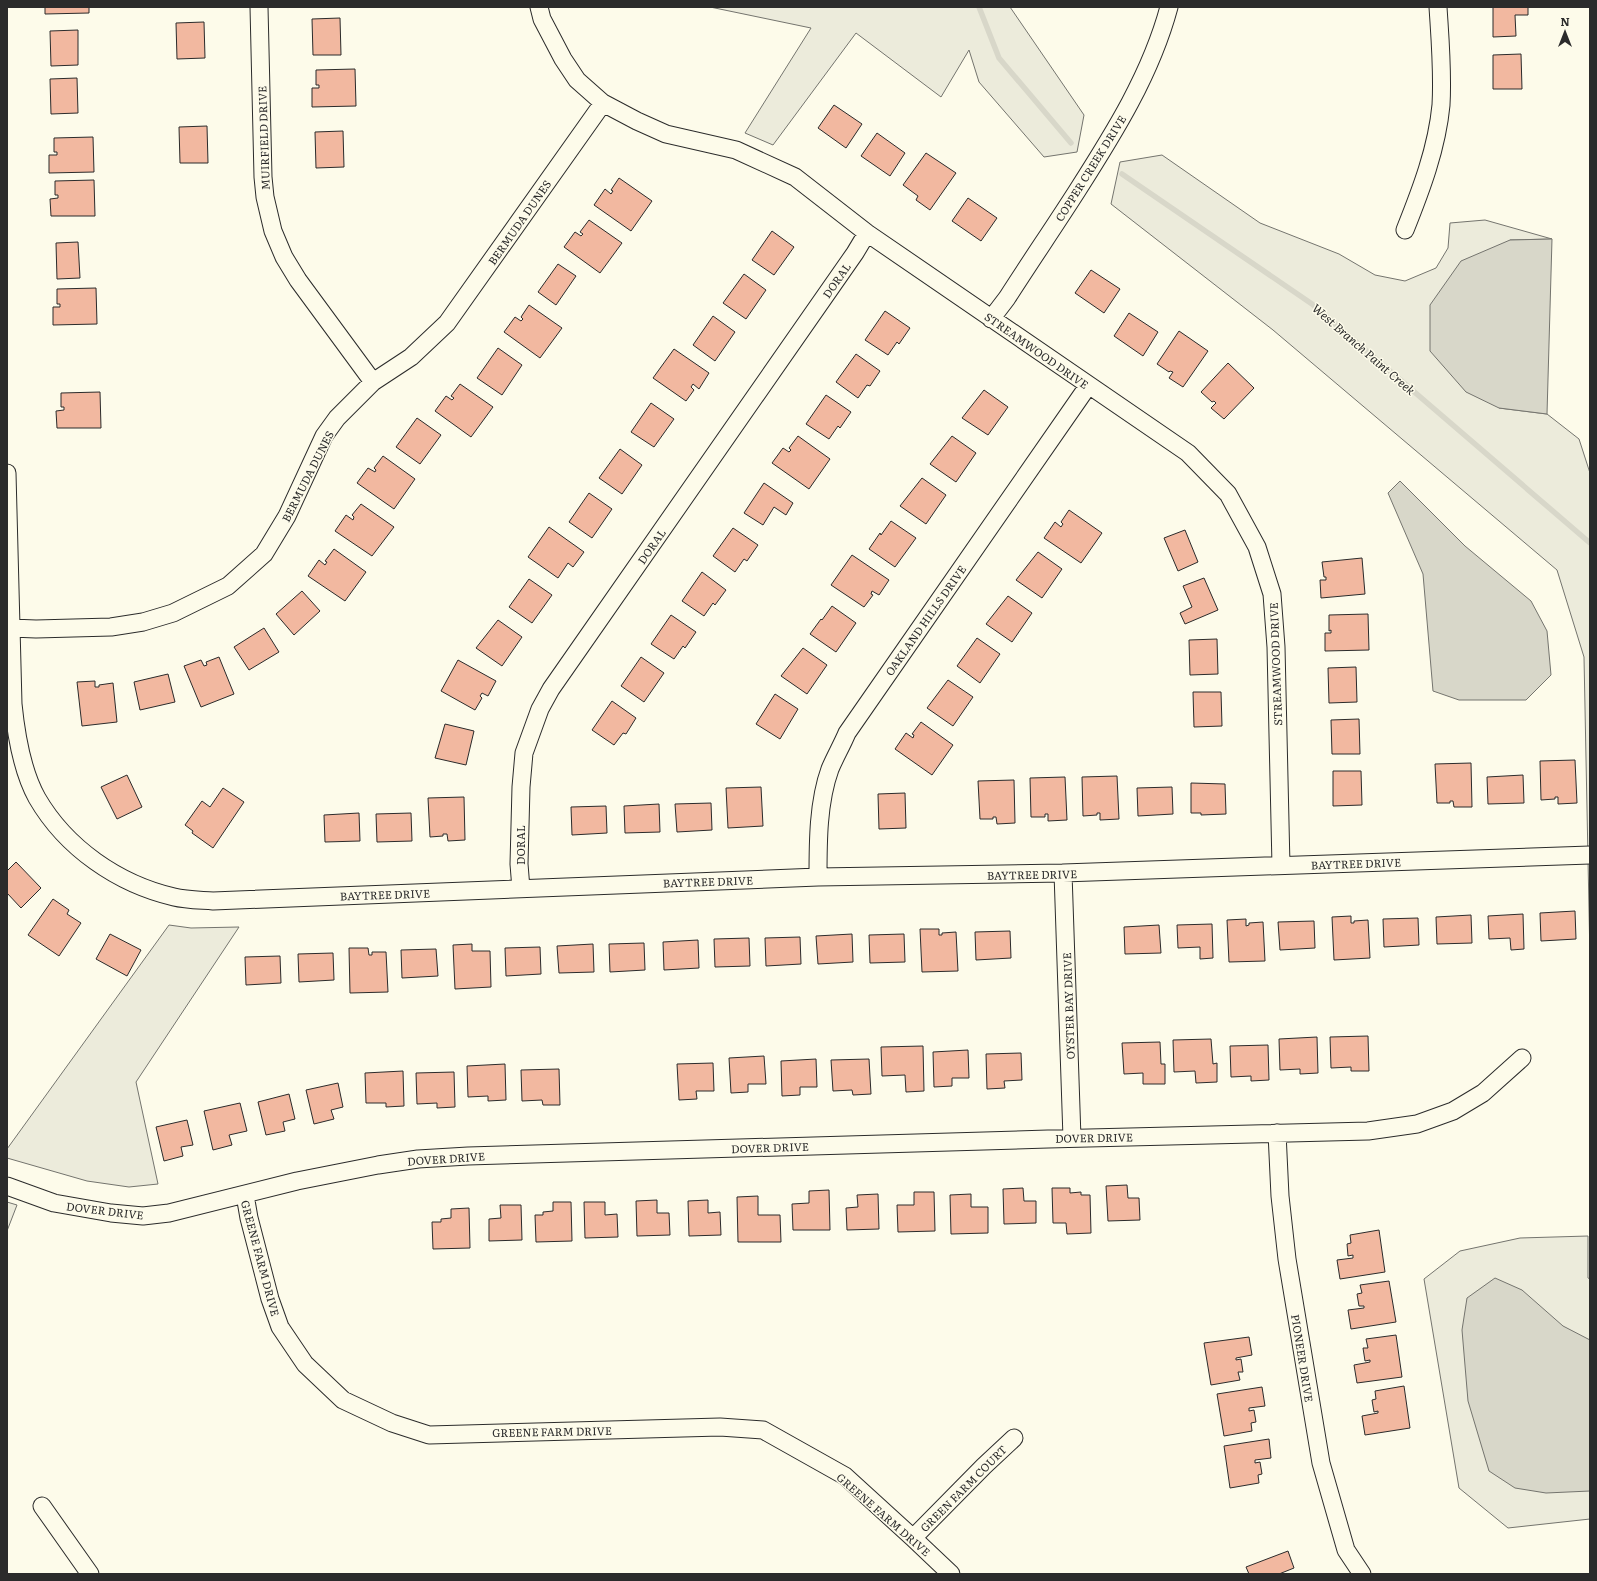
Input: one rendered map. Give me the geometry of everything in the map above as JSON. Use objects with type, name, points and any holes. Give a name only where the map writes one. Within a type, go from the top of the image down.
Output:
[{"type":"street","name":"MUIRFIELD DRIVE","points":[[259,7],[263,177],[265,197],[273,231],[284,257],[298,280],[373,382]]},
{"type":"street","name":"STREAMWOOD DRIVE","points":[[539,7],[542,19],[563,59],[577,80],[603,103],[637,122],[666,134],[736,150],[795,177],[868,233],[1088,386],[1188,453],[1228,494],[1257,547],[1272,594],[1276,647],[1281,866]]},
{"type":"street","name":"COPPER CREEK DRIVE","points":[[991,319],[1007,298],[1120,122],[1147,70],[1163,31],[1169,7]]},
{"type":"street","points":[[1405,230],[1428,168],[1440,112],[1442,58],[1438,7]]},
{"type":"street","name":"BERMUDA DUNES","points":[[12,628],[36,629],[112,627],[143,622],[173,613],[228,586],[264,554],[287,516],[324,436],[337,418],[373,382],[411,357],[447,323],[603,103]]},
{"type":"street","name":"DORAL","points":[[521,889],[519,864],[520,787],[524,753],[540,709],[551,689],[851,260],[868,233]]},
{"type":"street","name":"OAKLAND HILLS DRIVE","points":[[818,877],[818,854],[822,805],[830,770],[847,732],[1088,386]]},
{"type":"street","name":"BAYTREE DRIVE","points":[[7,473],[13,704],[16,731],[24,765],[36,797],[71,841],[92,860],[117,876],[149,890],[175,897],[213,901],[818,877],[1063,873],[1590,855]]},
{"type":"street","name":"OYSTER BAY DRIVE","points":[[1063,873],[1072,1138]]},
{"type":"street","name":"DOVER DRIVE","points":[[7,1186],[54,1203],[143,1216],[169,1214],[312,1178],[378,1165],[425,1158],[1072,1138],[1368,1131],[1417,1124],[1453,1111],[1483,1093],[1522,1058]]},
{"type":"street","name":"PIONEER DRIVE","points":[[1277,1133],[1280,1196],[1287,1259],[1321,1463],[1346,1550],[1362,1574]]},
{"type":"street","name":"GREENE FARM DRIVE","points":[[245,1195],[249,1218],[270,1300],[280,1327],[305,1364],[343,1400],[392,1423],[429,1435],[720,1427],[763,1430],[845,1476],[951,1574]]},
{"type":"street","name":"GREEN FARM COURT","points":[[913,1538],[984,1466],[1014,1438]]},
{"type":"street","points":[[42,1506],[90,1574]]},
{"type":"shaded area","points":[[710,7],[1010,7],[1084,115],[1077,152],[1044,157],[979,82],[969,50],[941,97],[856,33],[773,145],[745,133],[811,28]]},
{"type":"shaded area","points":[[1162,155],[1260,223],[1339,254],[1375,275],[1405,281],[1436,268],[1448,248],[1450,223],[1485,220],[1552,239],[1510,240],[1499,408],[1547,414],[1579,439],[1590,473],[1590,960],[1584,657],[1557,570],[1273,330],[1111,204],[1120,162]]},
{"type":"shaded area","points":[[1552,239],[1547,414],[1499,408],[1466,392],[1430,351],[1430,305],[1461,261],[1510,240]]},
{"type":"shaded area","points":[[1400,481],[1465,546],[1531,601],[1547,631],[1551,675],[1526,700],[1459,700],[1433,691],[1423,574],[1388,493]]},
{"type":"shaded area","points":[[169,925],[191,928],[239,927],[136,1082],[158,1184],[129,1187],[87,1181],[7,1158],[7,1149]]},
{"type":"shaded area","points":[[7,1202],[17,1205],[7,1231]]},
{"type":"shaded area","points":[[1588,1236],[1588,1278],[1590,1279],[1590,1519],[1508,1528],[1459,1488],[1424,1279],[1460,1251],[1520,1238]]},
{"type":"shaded area","points":[[1495,1278],[1522,1290],[1563,1326],[1590,1340],[1590,1491],[1546,1493],[1515,1488],[1489,1471],[1468,1401],[1462,1330],[1467,1298]]},
{"type":"building","points":[[45,7],[89,7],[89,13],[45,14]]},
{"type":"building","points":[[1493,7],[1528,7],[1528,15],[1515,15],[1516,36],[1493,37]]},
{"type":"building","points":[[340,18],[341,55],[313,55],[312,19]]},
{"type":"building","points":[[204,22],[205,58],[177,59],[176,23]]},
{"type":"building","points":[[78,30],[78,65],[51,66],[50,31]]},
{"type":"building","points":[[1521,54],[1522,89],[1493,89],[1493,55]]},
{"type":"building","points":[[355,69],[356,106],[312,107],[312,88],[319,88],[319,85],[316,85],[316,70]]},
{"type":"building","points":[[77,78],[78,113],[51,114],[50,79]]},
{"type":"building","points":[[834,105],[862,124],[846,148],[818,128]]},
{"type":"building","points":[[207,126],[208,163],[180,163],[179,127]]},
{"type":"building","points":[[343,131],[344,167],[316,168],[315,132]]},
{"type":"building","points":[[877,133],[905,153],[890,176],[861,156]]},
{"type":"building","points":[[93,137],[94,172],[49,173],[49,155],[57,155],[57,152],[54,152],[54,138]]},
{"type":"building","points":[[926,153],[956,173],[930,210],[916,200],[918,196],[903,185]]},
{"type":"building","points":[[619,178],[652,201],[631,231],[594,205],[605,189],[611,194],[613,191],[611,190]]},
{"type":"building","points":[[94,180],[95,216],[51,216],[50,199],[58,198],[58,195],[55,195],[55,181]]},
{"type":"building","points":[[968,198],[997,218],[981,241],[952,221]]},
{"type":"building","points":[[589,220],[622,243],[600,273],[564,247],[575,232],[581,236],[583,234],[580,232]]},
{"type":"building","points":[[772,231],[794,247],[774,275],[752,260]]},
{"type":"building","points":[[78,242],[80,278],[57,279],[56,243]]},
{"type":"building","points":[[558,264],[576,276],[556,305],[538,292]]},
{"type":"building","points":[[1091,270],[1120,289],[1104,313],[1075,293]]},
{"type":"building","points":[[744,274],[766,290],[746,319],[723,303]]},
{"type":"building","points":[[96,288],[97,324],[53,325],[53,307],[60,307],[60,304],[57,304],[57,289]]},
{"type":"building","points":[[529,305],[562,328],[540,358],[504,332],[515,317],[521,321],[523,319],[521,317]]},
{"type":"building","points":[[885,311],[910,328],[899,344],[897,342],[888,355],[865,340]]},
{"type":"building","points":[[1129,313],[1158,332],[1143,356],[1114,336]]},
{"type":"building","points":[[713,316],[735,332],[715,361],[693,345]]},
{"type":"building","points":[[1179,331],[1208,351],[1183,387],[1169,378],[1173,372],[1169,372],[1157,364]]},
{"type":"building","points":[[498,348],[522,365],[502,395],[477,378]]},
{"type":"building","points":[[674,349],[709,373],[699,389],[693,384],[691,387],[694,390],[686,401],[653,378]]},
{"type":"building","points":[[856,354],[880,371],[870,386],[867,385],[858,398],[836,382]]},
{"type":"building","points":[[1228,363],[1254,388],[1224,419],[1211,408],[1216,403],[1214,401],[1212,402],[1201,392]]},
{"type":"building","points":[[460,384],[493,407],[471,437],[435,411],[446,396],[452,400],[454,398],[451,396]]},
{"type":"building","points":[[984,390],[1008,407],[988,435],[962,418]]},
{"type":"building","points":[[100,392],[101,428],[57,428],[56,411],[64,410],[64,407],[61,407],[61,393]]},
{"type":"building","points":[[826,395],[851,412],[840,428],[838,426],[829,439],[806,424]]},
{"type":"building","points":[[651,403],[674,419],[654,447],[631,432]]},
{"type":"building","points":[[417,418],[441,435],[420,464],[396,447]]},
{"type":"building","points":[[798,436],[830,459],[809,489],[772,463],[783,448],[789,452],[791,450],[789,448]]},
{"type":"building","points":[[952,436],[976,453],[956,482],[930,464]]},
{"type":"building","points":[[620,449],[642,465],[622,494],[599,478]]},
{"type":"building","points":[[383,456],[415,479],[394,509],[357,483],[368,468],[375,472],[376,470],[374,468]]},
{"type":"building","points":[[922,478],[946,495],[926,524],[900,506]]},
{"type":"building","points":[[764,483],[793,503],[786,515],[774,507],[763,525],[744,513]]},
{"type":"building","points":[[589,493],[612,509],[592,538],[569,522]]},
{"type":"building","points":[[361,504],[394,527],[372,556],[335,531],[346,515],[353,520],[354,517],[352,515]]},
{"type":"building","points":[[1069,510],[1102,533],[1081,563],[1044,538],[1055,522],[1061,527],[1063,524],[1061,522]]},
{"type":"building","points":[[891,521],[916,538],[895,567],[869,549],[880,533],[881,535]]},
{"type":"building","points":[[549,527],[584,552],[573,567],[568,563],[558,578],[528,557]]},
{"type":"building","points":[[733,528],[758,545],[747,561],[744,559],[735,572],[713,556]]},
{"type":"building","points":[[1185,530],[1198,562],[1178,571],[1164,538]]},
{"type":"building","points":[[334,549],[366,572],[345,601],[308,576],[319,560],[325,565],[327,562],[325,561]]},
{"type":"building","points":[[1038,552],[1062,569],[1042,598],[1016,580]]},
{"type":"building","points":[[852,555],[889,580],[879,595],[872,591],[871,594],[873,595],[864,607],[831,585]]},
{"type":"building","points":[[1362,558],[1365,594],[1321,598],[1320,580],[1326,580],[1326,577],[1324,577],[1322,562]]},
{"type":"building","points":[[702,572],[726,590],[715,605],[713,603],[704,616],[682,601]]},
{"type":"building","points":[[1204,578],[1218,610],[1185,624],[1180,613],[1192,607],[1183,586]]},
{"type":"building","points":[[529,579],[552,595],[532,623],[509,607]]},
{"type":"building","points":[[302,591],[320,611],[294,635],[276,614]]},
{"type":"building","points":[[1008,596],[1032,613],[1012,642],[986,624]]},
{"type":"building","points":[[832,606],[856,623],[836,652],[810,634]]},
{"type":"building","points":[[1368,614],[1369,650],[1325,651],[1325,633],[1331,633],[1331,630],[1329,631],[1329,615]]},
{"type":"building","points":[[671,615],[696,632],[685,648],[683,646],[674,659],[651,644]]},
{"type":"building","points":[[498,620],[522,637],[502,666],[476,648]]},
{"type":"building","points":[[264,628],[279,652],[249,670],[234,647]]},
{"type":"building","points":[[977,638],[1000,654],[980,683],[957,666]]},
{"type":"building","points":[[1217,639],[1218,674],[1190,675],[1189,640]]},
{"type":"building","points":[[803,648],[827,665],[807,694],[781,676]]},
{"type":"building","points":[[219,657],[234,694],[201,707],[184,666],[201,660],[204,666],[207,665],[206,662]]},
{"type":"building","points":[[641,657],[664,673],[644,702],[621,686]]},
{"type":"building","points":[[458,660],[496,681],[488,696],[482,693],[480,696],[482,698],[475,710],[441,691]]},
{"type":"building","points":[[1356,667],[1357,702],[1329,703],[1328,668]]},
{"type":"building","points":[[168,674],[175,702],[140,710],[134,682]]},
{"type":"building","points":[[948,680],[973,697],[953,726],[927,708]]},
{"type":"building","points":[[95,681],[95,687],[113,683],[117,722],[82,726],[77,682]]},
{"type":"building","points":[[1193,692],[1221,692],[1222,726],[1194,727]]},
{"type":"building","points":[[775,694],[798,709],[780,739],[756,724]]},
{"type":"building","points":[[612,701],[636,718],[626,734],[623,733],[614,745],[592,730]]},
{"type":"building","points":[[1359,719],[1360,754],[1332,754],[1331,720]]},
{"type":"building","points":[[921,722],[953,745],[932,775],[895,749],[906,733],[913,738],[914,735],[912,734]]},
{"type":"building","points":[[445,724],[474,731],[466,765],[435,758]]},
{"type":"building","points":[[1575,760],[1577,803],[1558,804],[1558,797],[1555,797],[1555,799],[1541,800],[1540,761]]},
{"type":"building","points":[[1471,763],[1472,807],[1454,807],[1453,801],[1450,801],[1450,803],[1437,803],[1435,764]]},
{"type":"building","points":[[1333,771],[1361,771],[1362,805],[1333,806]]},
{"type":"building","points":[[127,775],[142,807],[117,819],[101,787]]},
{"type":"building","points":[[1523,775],[1524,803],[1488,804],[1487,777]]},
{"type":"building","points":[[1117,776],[1119,819],[1100,820],[1100,813],[1097,813],[1097,815],[1083,816],[1082,777]]},
{"type":"building","points":[[1065,777],[1067,820],[1048,821],[1048,814],[1045,814],[1045,817],[1031,817],[1030,778]]},
{"type":"building","points":[[1014,780],[1015,823],[997,824],[996,817],[993,817],[993,819],[980,819],[978,781]]},
{"type":"building","points":[[1191,783],[1225,784],[1226,814],[1201,815],[1201,813],[1191,813]]},
{"type":"building","points":[[761,787],[763,826],[728,828],[726,788]]},
{"type":"building","points":[[1172,787],[1173,814],[1138,816],[1137,788]]},
{"type":"building","points":[[223,788],[244,802],[213,848],[192,833],[193,831],[185,825],[202,801],[210,807]]},
{"type":"building","points":[[905,793],[906,828],[879,829],[878,794]]},
{"type":"building","points":[[464,797],[465,840],[448,841],[447,834],[443,834],[443,836],[430,837],[428,798]]},
{"type":"building","points":[[711,803],[712,830],[677,832],[675,804]]},
{"type":"building","points":[[659,804],[660,832],[625,833],[624,806]]},
{"type":"building","points":[[606,806],[607,833],[572,835],[571,807]]},
{"type":"building","points":[[359,813],[360,841],[325,842],[324,815]]},
{"type":"building","points":[[411,813],[412,841],[377,842],[376,814]]},
{"type":"building","points":[[16,862],[41,888],[21,908],[7,893],[7,871]]},
{"type":"building","points":[[53,899],[69,910],[67,914],[81,923],[59,956],[28,935]]},
{"type":"building","points":[[1575,911],[1576,939],[1541,941],[1540,913]]},
{"type":"building","points":[[1523,914],[1524,949],[1511,950],[1510,938],[1489,939],[1488,916]]},
{"type":"building","points":[[1471,915],[1472,943],[1437,944],[1436,917]]},
{"type":"building","points":[[1351,916],[1351,923],[1354,923],[1354,921],[1368,920],[1370,958],[1334,960],[1332,917]]},
{"type":"building","points":[[1418,918],[1419,945],[1384,947],[1383,919]]},
{"type":"building","points":[[1246,919],[1246,926],[1249,925],[1249,923],[1263,922],[1265,961],[1229,962],[1227,920]]},
{"type":"building","points":[[1314,921],[1315,948],[1280,950],[1278,922]]},
{"type":"building","points":[[1212,924],[1213,958],[1200,959],[1200,947],[1178,948],[1177,925]]},
{"type":"building","points":[[1159,925],[1161,953],[1125,954],[1124,927]]},
{"type":"building","points":[[920,929],[939,929],[939,935],[942,935],[942,933],[956,932],[958,971],[922,972]]},
{"type":"building","points":[[1010,931],[1011,958],[976,960],[975,932]]},
{"type":"building","points":[[110,934],[141,950],[127,976],[96,959]]},
{"type":"building","points":[[852,934],[853,962],[818,964],[816,936]]},
{"type":"building","points":[[904,934],[905,962],[870,963],[869,935]]},
{"type":"building","points":[[800,937],[801,964],[766,966],[765,938]]},
{"type":"building","points":[[749,938],[750,966],[715,967],[714,939]]},
{"type":"building","points":[[698,940],[699,968],[664,970],[663,942]]},
{"type":"building","points":[[644,943],[645,970],[610,972],[609,944]]},
{"type":"building","points":[[472,944],[472,951],[490,951],[491,987],[455,989],[453,945]]},
{"type":"building","points":[[593,944],[594,972],[559,973],[557,946]]},
{"type":"building","points":[[540,947],[541,974],[506,976],[505,948]]},
{"type":"building","points":[[349,948],[368,948],[369,955],[372,955],[372,952],[386,952],[388,992],[350,993]]},
{"type":"building","points":[[436,949],[438,976],[402,978],[401,950]]},
{"type":"building","points":[[333,953],[334,980],[299,982],[298,954]]},
{"type":"building","points":[[280,956],[281,983],[246,985],[245,957]]},
{"type":"building","points":[[1368,1036],[1369,1071],[1351,1071],[1351,1067],[1331,1068],[1330,1037]]},
{"type":"building","points":[[1317,1037],[1318,1073],[1300,1074],[1300,1069],[1280,1070],[1279,1039]]},
{"type":"building","points":[[1211,1039],[1213,1064],[1217,1063],[1217,1082],[1196,1083],[1195,1071],[1174,1072],[1173,1040]]},
{"type":"building","points":[[1160,1042],[1161,1064],[1165,1064],[1165,1084],[1143,1084],[1143,1073],[1124,1074],[1122,1043]]},
{"type":"building","points":[[1268,1045],[1269,1080],[1251,1081],[1251,1076],[1231,1077],[1230,1046]]},
{"type":"building","points":[[923,1046],[924,1091],[906,1092],[905,1075],[882,1076],[881,1047]]},
{"type":"building","points":[[968,1050],[969,1078],[952,1078],[952,1086],[934,1087],[933,1052]]},
{"type":"building","points":[[1021,1053],[1022,1080],[1004,1081],[1005,1088],[987,1089],[986,1054]]},
{"type":"building","points":[[764,1056],[766,1084],[748,1084],[748,1092],[731,1093],[729,1058]]},
{"type":"building","points":[[816,1059],[817,1087],[800,1087],[800,1095],[782,1096],[781,1061]]},
{"type":"building","points":[[869,1059],[871,1094],[853,1095],[852,1090],[833,1091],[831,1060]]},
{"type":"building","points":[[713,1063],[714,1091],[696,1091],[697,1099],[679,1100],[677,1064]]},
{"type":"building","points":[[505,1064],[506,1100],[488,1101],[488,1096],[468,1097],[467,1066]]},
{"type":"building","points":[[559,1069],[560,1105],[543,1105],[542,1100],[522,1101],[521,1070]]},
{"type":"building","points":[[403,1071],[404,1106],[386,1107],[386,1103],[366,1103],[365,1073]]},
{"type":"building","points":[[454,1072],[455,1107],[437,1108],[437,1103],[417,1104],[416,1073]]},
{"type":"building","points":[[338,1083],[343,1107],[331,1110],[334,1119],[314,1124],[306,1090]]},
{"type":"building","points":[[289,1094],[295,1119],[283,1122],[285,1131],[266,1135],[258,1102]]},
{"type":"building","points":[[240,1103],[247,1131],[229,1135],[232,1145],[213,1150],[204,1111]]},
{"type":"building","points":[[187,1120],[193,1145],[181,1147],[183,1156],[164,1161],[156,1127]]},
{"type":"building","points":[[1127,1185],[1128,1198],[1139,1198],[1140,1220],[1108,1221],[1106,1186]]},
{"type":"building","points":[[1023,1188],[1024,1201],[1036,1201],[1036,1223],[1004,1224],[1003,1189]]},
{"type":"building","points":[[1052,1188],[1070,1188],[1070,1193],[1081,1192],[1081,1195],[1090,1195],[1091,1233],[1067,1234],[1066,1223],[1053,1223]]},
{"type":"building","points":[[829,1190],[830,1230],[793,1230],[792,1204],[809,1203],[809,1191]]},
{"type":"building","points":[[914,1192],[934,1192],[935,1231],[898,1232],[897,1205],[914,1205]]},
{"type":"building","points":[[878,1194],[879,1229],[847,1230],[846,1208],[858,1207],[857,1195]]},
{"type":"building","points":[[971,1194],[971,1207],[988,1207],[988,1233],[951,1234],[950,1195]]},
{"type":"building","points":[[758,1196],[758,1215],[780,1215],[781,1242],[738,1242],[737,1197]]},
{"type":"building","points":[[657,1200],[657,1213],[669,1213],[670,1235],[637,1236],[636,1201]]},
{"type":"building","points":[[708,1200],[708,1213],[720,1212],[721,1235],[689,1236],[688,1201]]},
{"type":"building","points":[[553,1202],[571,1202],[572,1241],[536,1242],[535,1215],[543,1215],[543,1212],[553,1211]]},
{"type":"building","points":[[584,1202],[605,1202],[605,1215],[617,1214],[618,1237],[585,1238]]},
{"type":"building","points":[[500,1205],[521,1205],[522,1240],[489,1241],[489,1219],[501,1218]]},
{"type":"building","points":[[469,1208],[470,1248],[433,1249],[432,1222],[441,1222],[441,1219],[451,1218],[451,1209]]},
{"type":"building","points":[[1379,1230],[1385,1272],[1340,1279],[1337,1260],[1353,1258],[1353,1255],[1348,1256],[1347,1244],[1351,1243],[1350,1235]]},
{"type":"building","points":[[1389,1281],[1396,1322],[1351,1329],[1348,1310],[1364,1308],[1364,1306],[1359,1306],[1357,1294],[1362,1293],[1360,1285]]},
{"type":"building","points":[[1396,1335],[1402,1377],[1357,1383],[1354,1365],[1370,1362],[1370,1360],[1365,1361],[1363,1348],[1368,1348],[1366,1339]]},
{"type":"building","points":[[1249,1337],[1252,1355],[1236,1358],[1236,1360],[1241,1359],[1243,1372],[1238,1372],[1240,1380],[1211,1385],[1204,1343]]},
{"type":"building","points":[[1404,1386],[1410,1428],[1365,1435],[1362,1416],[1378,1413],[1378,1411],[1374,1412],[1372,1400],[1376,1399],[1375,1391]]},
{"type":"building","points":[[1262,1387],[1265,1406],[1249,1408],[1249,1411],[1254,1410],[1256,1422],[1251,1423],[1252,1431],[1224,1436],[1217,1394]]},
{"type":"building","points":[[1269,1439],[1271,1458],[1255,1460],[1255,1463],[1260,1462],[1262,1474],[1258,1475],[1259,1483],[1230,1488],[1224,1446]]},
{"type":"building","points":[[1288,1551],[1294,1568],[1279,1574],[1249,1574],[1246,1567]]},
{"type":"waterway","name":"West Branch Paint Creek","points":[[979,7],[999,58],[1071,143]]},
{"type":"waterway","name":"West Branch Paint Creek","points":[[1122,174],[1312,304],[1590,543]]}]
